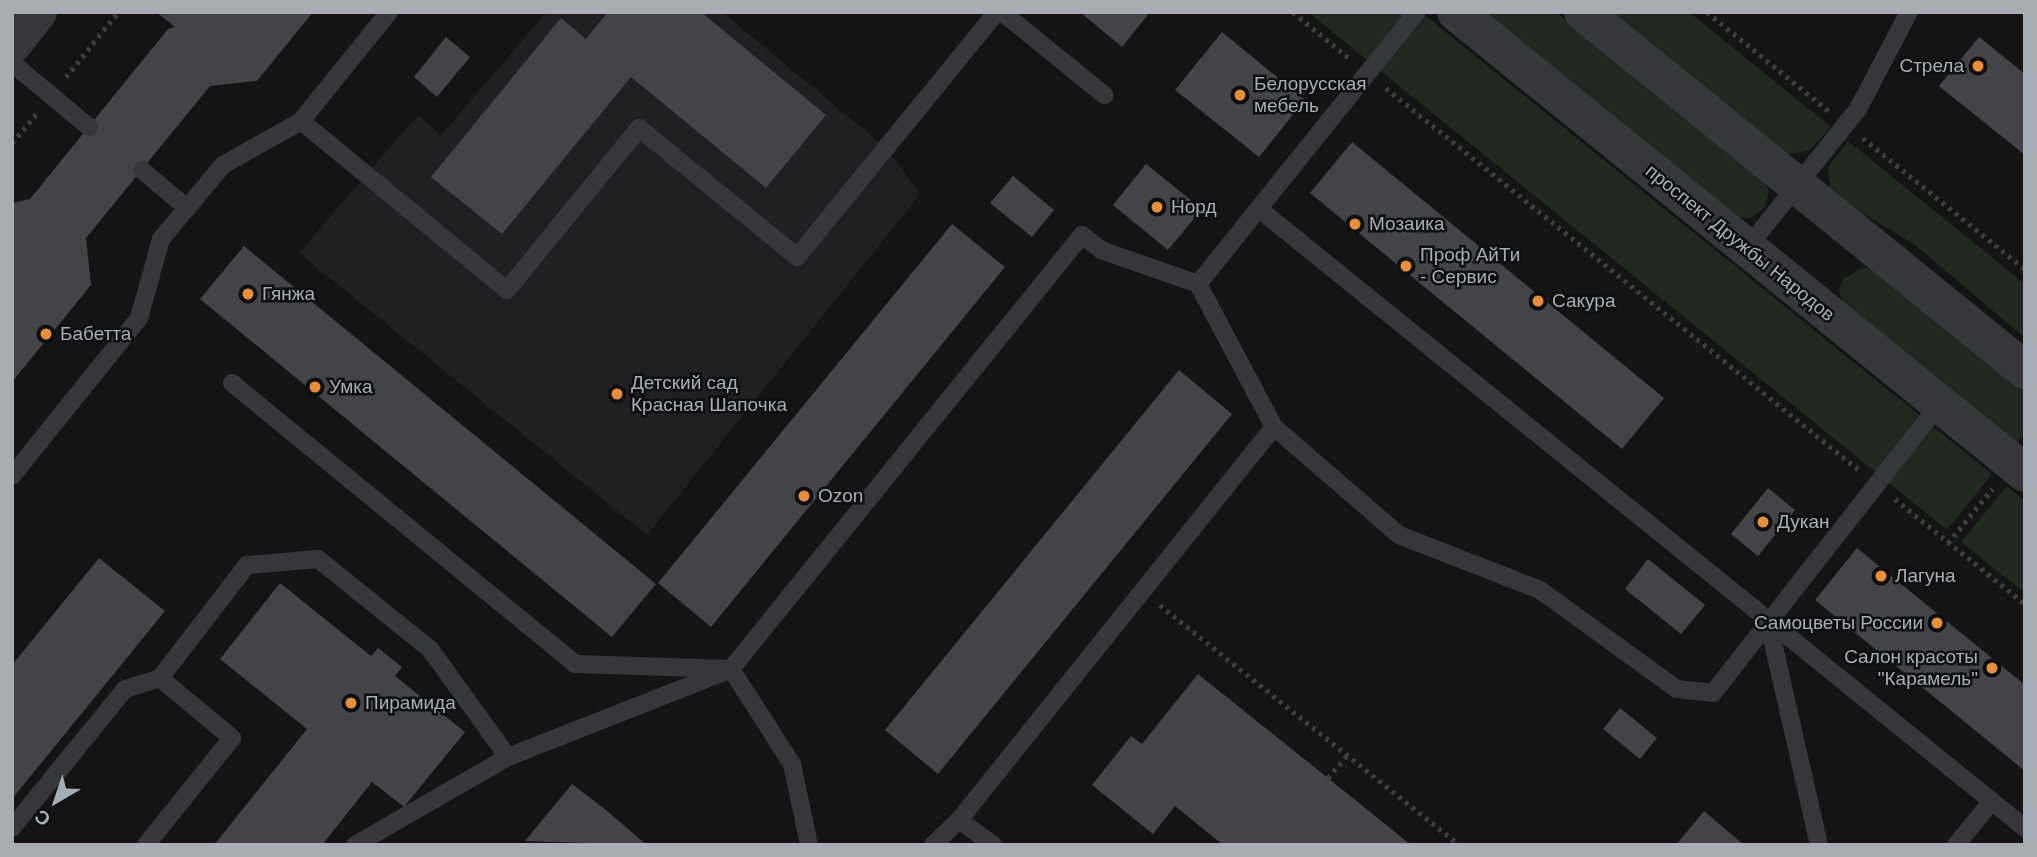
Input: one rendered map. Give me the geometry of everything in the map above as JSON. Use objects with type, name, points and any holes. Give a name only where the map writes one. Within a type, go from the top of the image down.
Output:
[{"type":"street","points":[[12,45],[38,12]]},
{"type":"street","name":"проспект Дружбы Народов","points":[[1456,12],[1940,404],[2012,477]]},
{"type":"street","points":[[1583,12],[2025,370]]},
{"type":"lane","points":[[12,476],[139,318],[161,239],[223,164],[301,121],[389,12]]},
{"type":"lane","points":[[301,121],[507,290],[639,128],[797,257],[999,12],[1104,96]]},
{"type":"lane","points":[[1198,284],[1417,12]]},
{"type":"lane","points":[[1747,248],[1857,109],[1909,12]]},
{"type":"lane","points":[[12,63],[89,127]]},
{"type":"lane","points":[[142,170],[187,208]]},
{"type":"lane","points":[[1259,209],[2025,828]]},
{"type":"lane","points":[[355,845],[508,757],[731,669],[1082,235],[1101,250],[1198,284],[1274,427],[1399,536],[1540,590],[1677,689],[1713,694],[1768,620],[1940,404]]},
{"type":"lane","points":[[232,383],[575,664],[731,669]]},
{"type":"lane","points":[[933,845],[959,820],[1274,427]]},
{"type":"lane","points":[[12,828],[125,689],[160,678],[247,565],[318,559],[430,649],[508,757]]},
{"type":"lane","points":[[1768,620],[1819,845]]},
{"type":"lane","points":[[731,669],[792,764],[809,845]]},
{"type":"lane","points":[[146,845],[232,738],[160,678]]},
{"type":"lane","points":[[1956,845],[1992,801]]},
{"type":"lane","points":[[959,820],[993,845]]},
{"type":"path","points":[[1293,12],[2025,604]]},
{"type":"path","points":[[1948,543],[2012,477]]},
{"type":"path","points":[[1143,591],[1460,845]]},
{"type":"path","points":[[1328,778],[1347,755]]},
{"type":"shaded area","name":"Детский сад Красная Шапочка","points":[[547,12],[722,12],[886,148],[920,194],[647,535],[299,253],[418,115],[441,135]]},
{"type":"shaded area","points":[[1308,12],[1421,12],[1992,474],[1947,530]]},
{"type":"shaded area","points":[[1484,12],[1556,12],[1762,180],[1769,190],[1765,207],[1751,218],[1739,218]]},
{"type":"shaded area","points":[[1611,12],[1689,12],[1831,127],[1809,151],[1788,154]]},
{"type":"shaded area","points":[[1848,141],[2025,284],[2025,338],[1914,244],[1852,207],[1830,188],[1828,167]]},
{"type":"shaded area","points":[[1864,267],[1875,271],[2025,392],[2025,433],[2016,444],[1842,301],[1839,290],[1843,279]]},
{"type":"shaded area","points":[[2007,486],[2025,501],[2025,593],[1961,542]]},
{"type":"building","points":[[156,12],[313,12],[257,81],[210,86],[86,238],[91,285],[12,382],[12,203],[30,199],[168,29],[175,27]]},
{"type":"building","points":[[608,12],[701,12],[826,115],[766,188],[631,77],[502,234],[431,177],[561,18],[586,39]]},
{"type":"building","points":[[1080,12],[1150,12],[1122,47]]},
{"type":"building","name":"Белорусская мебель","points":[[1222,32],[1305,100],[1259,157],[1175,90]]},
{"type":"building","points":[[446,37],[470,57],[437,97],[414,77]]},
{"type":"building","points":[[1979,37],[2025,74],[2025,155],[1939,86]]},
{"type":"building","points":[[1352,142],[1664,398],[1622,449],[1310,193]]},
{"type":"building","name":"Норд","points":[[1146,164],[1202,209],[1168,250],[1113,205]]},
{"type":"building","points":[[1013,176],[1054,210],[1032,237],[990,203]]},
{"type":"building","points":[[952,224],[1005,267],[711,627],[658,583]]},
{"type":"building","points":[[244,246],[656,584],[612,637],[200,299]]},
{"type":"building","points":[[1179,370],[1232,414],[938,774],[885,730]]},
{"type":"building","name":"Дукан","points":[[1768,488],[1795,510],[1758,556],[1731,534]]},
{"type":"building","points":[[1857,548],[2025,685],[2025,771],[1815,600]]},
{"type":"building","points":[[99,558],[165,611],[12,799],[12,665]]},
{"type":"building","points":[[1648,559],[1705,605],[1681,634],[1625,589]]},
{"type":"building","name":"Пирамида","points":[[280,583],[371,656],[378,648],[402,667],[395,676],[465,732],[404,807],[372,782],[322,845],[214,845],[307,729],[220,659]]},
{"type":"building","points":[[1198,674],[1411,845],[1223,845],[1175,806],[1153,834],[1092,785],[1131,736],[1142,744]]},
{"type":"building","points":[[1620,708],[1657,738],[1640,759],[1603,729]]},
{"type":"building","points":[[572,784],[606,810],[647,845],[525,841]]},
{"type":"building","points":[[1704,811],[1744,845],[1676,845]]},
{"type":"place","name":"Стрела","points":[[1978,66]]},
{"type":"place","name":"Белорусская мебель","points":[[1240,95]]},
{"type":"place","name":"Норд","points":[[1157,207]]},
{"type":"place","name":"Мозаика","points":[[1355,224]]},
{"type":"place","name":"Проф АйТи - Сервис","points":[[1406,266]]},
{"type":"place","name":"Гянжа","points":[[248,294]]},
{"type":"place","name":"Сакура","points":[[1538,301]]},
{"type":"place","name":"Бабетта","points":[[46,334]]},
{"type":"place","name":"Умка","points":[[315,387]]},
{"type":"place","name":"Детский сад Красная Шапочка","points":[[617,394]]},
{"type":"place","name":"Ozon","points":[[804,496]]},
{"type":"place","name":"Дукан","points":[[1763,522]]},
{"type":"place","name":"Лагуна","points":[[1881,576]]},
{"type":"place","name":"Самоцветы России","points":[[1937,623]]},
{"type":"place","name":"Салон красоты \"Карамель\"","points":[[1992,668]]},
{"type":"place","name":"Пирамида","points":[[351,703]]}]
